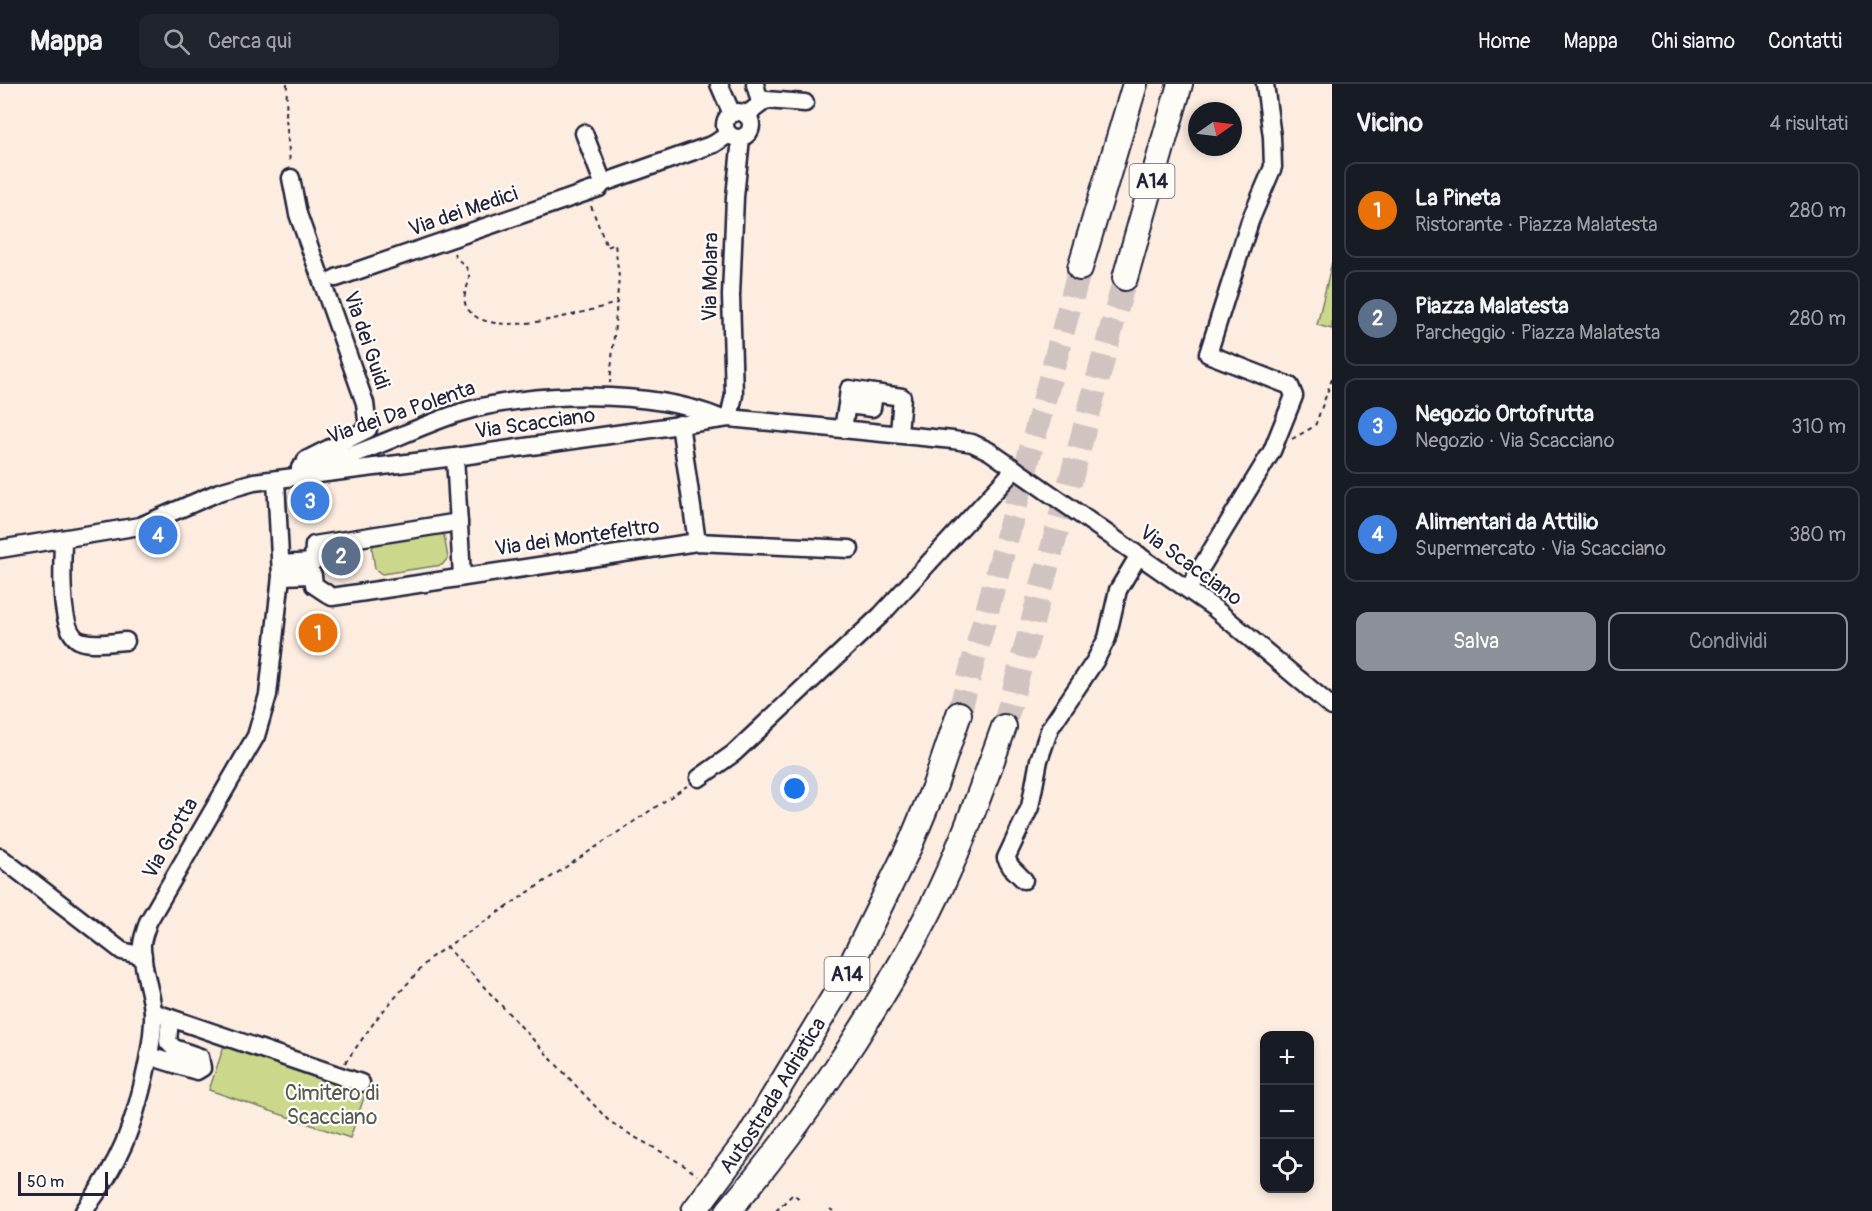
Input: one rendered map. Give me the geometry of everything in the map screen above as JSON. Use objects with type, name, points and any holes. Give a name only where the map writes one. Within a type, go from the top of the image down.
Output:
[{"type":"highway","name":"A14","points":[[1080,268],[1135,84]]},
{"type":"highway","name":"A14","points":[[1125,278],[1180,84]]},
{"type":"highway","name":"Autostrada Adriatica","points":[[694,1211],[749,1137],[840,987],[910,845],[935,785],[959,714]]},
{"type":"highway","name":"Autostrada Adriatica","points":[[728,1211],[772,1160],[848,1049],[919,933],[974,808],[1004,727]]},
{"type":"street","points":[[719,84],[739,115],[760,102],[805,103]]},
{"type":"street","points":[[755,84],[760,102]]},
{"type":"street","points":[[1188,589],[1272,452],[1294,396],[1290,386],[1208,354],[1250,221],[1273,167],[1272,137],[1265,84]]},
{"type":"street","name":"Via Molara","points":[[726,418],[734,395],[731,296],[735,136],[748,134],[751,126],[739,115]]},
{"type":"street","points":[[584,133],[603,183]]},
{"type":"street","name":"Via dei Medici","points":[[336,278],[599,188],[603,183],[735,136]]},
{"type":"street","name":"Via dei Guidi","points":[[281,476],[357,436],[368,429],[369,421],[365,403],[298,214],[291,178]]},
{"type":"street","points":[[843,428],[847,405],[872,408],[874,393],[902,397],[899,433]]},
{"type":"street","name":"Via dei Da Polenta","points":[[281,476],[347,456],[459,413],[552,396],[608,398],[702,410],[726,418]]},
{"type":"street","name":"Via Scacciano","points":[[0,549],[140,526],[219,492],[281,476],[455,457],[726,418],[899,433],[972,443],[989,452],[1214,608],[1332,707]]},
{"type":"street","points":[[680,424],[697,542]]},
{"type":"street","points":[[455,457],[462,576]]},
{"type":"street","points":[[699,778],[734,753],[881,615],[1015,470]]},
{"type":"street","name":"Via Grotta","points":[[84,1211],[109,1176],[124,1148],[135,1117],[149,1056],[153,1012],[141,946],[148,922],[256,736],[268,695],[281,570],[281,476]]},
{"type":"street","points":[[281,570],[313,562],[314,545],[459,522]]},
{"type":"street","points":[[63,539],[65,620],[70,633],[84,642],[126,641]]},
{"type":"street","name":"Via dei Montefeltro","points":[[281,570],[313,575],[314,585],[332,597],[697,542],[850,549]]},
{"type":"street","points":[[1023,880],[1006,858],[1030,807],[1039,760],[1046,739],[1050,728],[1095,661],[1107,638],[1118,590],[1139,555]]},
{"type":"street","points":[[0,857],[122,951],[143,956]]},
{"type":"street","points":[[153,1012],[361,1083]]},
{"type":"street","points":[[149,1056],[186,1069],[197,1071],[202,1068],[200,1057],[174,1048],[168,1042],[170,1018]]},
{"type":"path","points":[[287,84],[286,118],[291,178]]},
{"type":"path","points":[[586,192],[607,247],[615,244],[619,277],[608,398]]},
{"type":"path","points":[[449,239],[456,257],[468,270],[469,276],[464,298],[467,308],[474,316],[488,321],[527,324],[616,303]]},
{"type":"path","points":[[1272,452],[1315,426],[1332,379]]},
{"type":"path","points":[[336,1075],[378,1017],[430,958],[699,778]]},
{"type":"path","points":[[446,946],[608,1120],[638,1141],[674,1157],[697,1175]]},
{"type":"path","points":[[776,1211],[793,1194],[800,1199]]},
{"type":"green space","points":[[1332,262],[1332,329],[1317,325]]},
{"type":"green space","points":[[435,530],[444,535],[448,558],[442,565],[382,574],[375,569],[372,548],[377,540]]},
{"type":"green space","name":"Cimitero di Scacciano","points":[[225,1043],[367,1089],[350,1138],[209,1090]]},
{"type":"tunnel","points":[[959,714],[1080,268]]},
{"type":"tunnel","points":[[1004,727],[1125,278]]},
{"type":"place","name":"Negozio Ortofrutta","points":[[310,501]]},
{"type":"place","name":"Alimentari da Attilio","points":[[158,535]]},
{"type":"place","name":"Piazza Malatesta","points":[[341,556]]},
{"type":"place","name":"La Pineta","points":[[318,633]]}]
